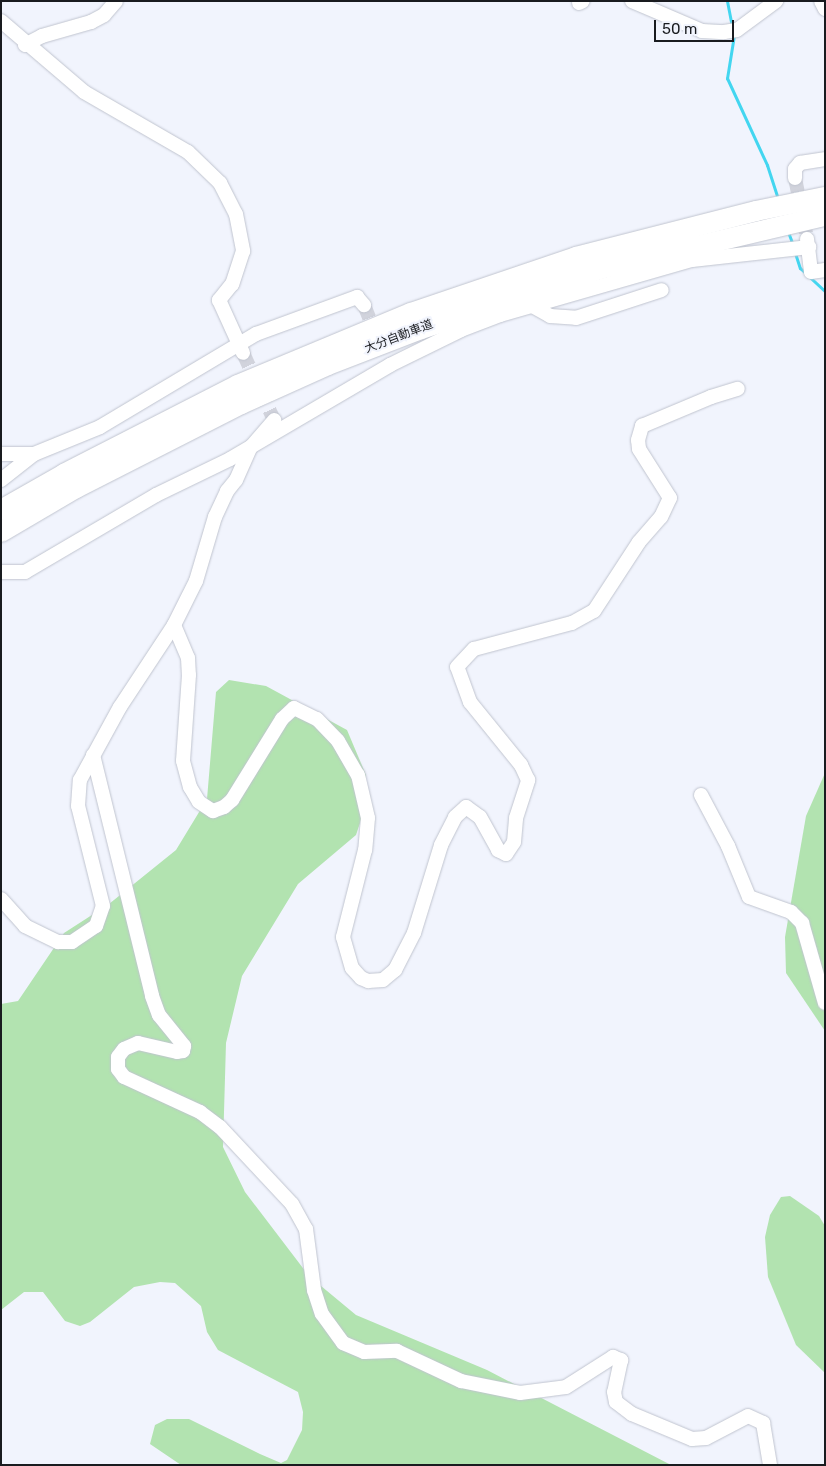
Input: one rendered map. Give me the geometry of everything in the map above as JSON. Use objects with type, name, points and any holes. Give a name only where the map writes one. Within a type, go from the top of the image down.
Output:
[{"type":"highway","name":"大分自動車道","points":[[1,510],[64,474],[238,385],[384,324],[576,257],[825,195]]},
{"type":"highway","name":"大分自動車道","points":[[1,532],[84,484],[232,408],[379,345],[600,269],[825,216]]},
{"type":"street","points":[[26,45],[42,36],[91,22],[104,15],[116,1]]},
{"type":"street","points":[[632,1],[702,31],[716,32],[738,30],[776,1]]},
{"type":"street","points":[[821,1],[825,10]]},
{"type":"street","points":[[1,21],[26,45],[110,109],[188,152],[220,183],[236,214],[242,235],[240,268],[219,300],[241,349]]},
{"type":"street","points":[[795,178],[795,169],[800,163],[825,158]]},
{"type":"street","points":[[1,572],[25,572],[156,495],[250,448],[387,358],[500,315],[534,307],[634,274],[692,260],[786,249],[806,244],[811,272],[825,270]]},
{"type":"street","points":[[534,307],[550,316],[576,318],[662,290]]},
{"type":"street","points":[[1,480],[34,454],[100,427],[241,349],[256,334],[357,297],[364,305]]},
{"type":"street","points":[[174,625],[188,658],[189,675],[183,761],[190,787],[199,802],[213,811],[224,807],[232,800],[282,719],[294,708],[317,719],[338,742],[354,769],[364,792],[368,818],[365,850],[343,937],[352,968],[360,978],[368,981],[383,980],[395,970],[414,933],[442,845],[454,817],[466,806],[480,816],[498,850],[506,854],[514,842],[516,818],[528,780],[521,765],[470,702],[457,667],[474,649],[572,623],[594,612],[639,542],[661,517],[670,498],[639,450],[638,440],[642,426],[711,397],[738,389]]},
{"type":"street","points":[[1,899],[25,926],[58,942],[72,942],[96,926],[103,906],[78,806],[80,780],[120,707],[174,625],[196,581],[215,517],[250,448],[274,420]]},
{"type":"street","points":[[1,454],[34,454]]},
{"type":"street","points":[[93,755],[152,996],[159,1015],[184,1046],[183,1051],[177,1052],[138,1044],[124,1049],[118,1057],[118,1069],[124,1076],[200,1112],[220,1126],[292,1204],[306,1229],[314,1290],[322,1314],[344,1343],[364,1352],[397,1351],[461,1381],[520,1393],[566,1387],[613,1357],[620,1360],[614,1392],[616,1402],[632,1414],[692,1439],[706,1438],[748,1416],[763,1423],[770,1465]]},
{"type":"street","points":[[701,795],[728,846],[749,897],[791,912],[802,923],[825,1003]]},
{"type":"green space","points":[[229,680],[266,686],[347,730],[366,775],[366,805],[356,835],[298,884],[242,976],[226,1043],[223,1147],[245,1192],[309,1276],[356,1315],[487,1370],[671,1465],[181,1465],[150,1444],[155,1425],[167,1419],[189,1419],[281,1463],[287,1460],[302,1430],[303,1412],[298,1392],[218,1350],[207,1332],[201,1306],[175,1283],[160,1282],[134,1287],[90,1322],[80,1326],[65,1321],[43,1292],[24,1292],[1,1310],[1,1004],[18,1001],[64,933],[109,904],[176,850],[207,799],[216,692]]},
{"type":"green space","points":[[825,773],[825,1031],[786,973],[785,937],[806,816]]},
{"type":"green space","points":[[790,1196],[819,1216],[825,1226],[825,1373],[796,1345],[768,1277],[765,1237],[770,1215],[781,1197]]},
{"type":"waterway","points":[[727,1],[732,26]]},
{"type":"waterway","points":[[734,35],[727,78],[767,165],[777,195]]},
{"type":"waterway","points":[[788,232],[793,245]]},
{"type":"waterway","points":[[795,253],[800,268],[825,291]]},
{"type":"tunnel","points":[[795,178],[807,238]]},
{"type":"tunnel","points":[[364,305],[377,337]]},
{"type":"tunnel","points":[[243,353],[274,420]]}]
